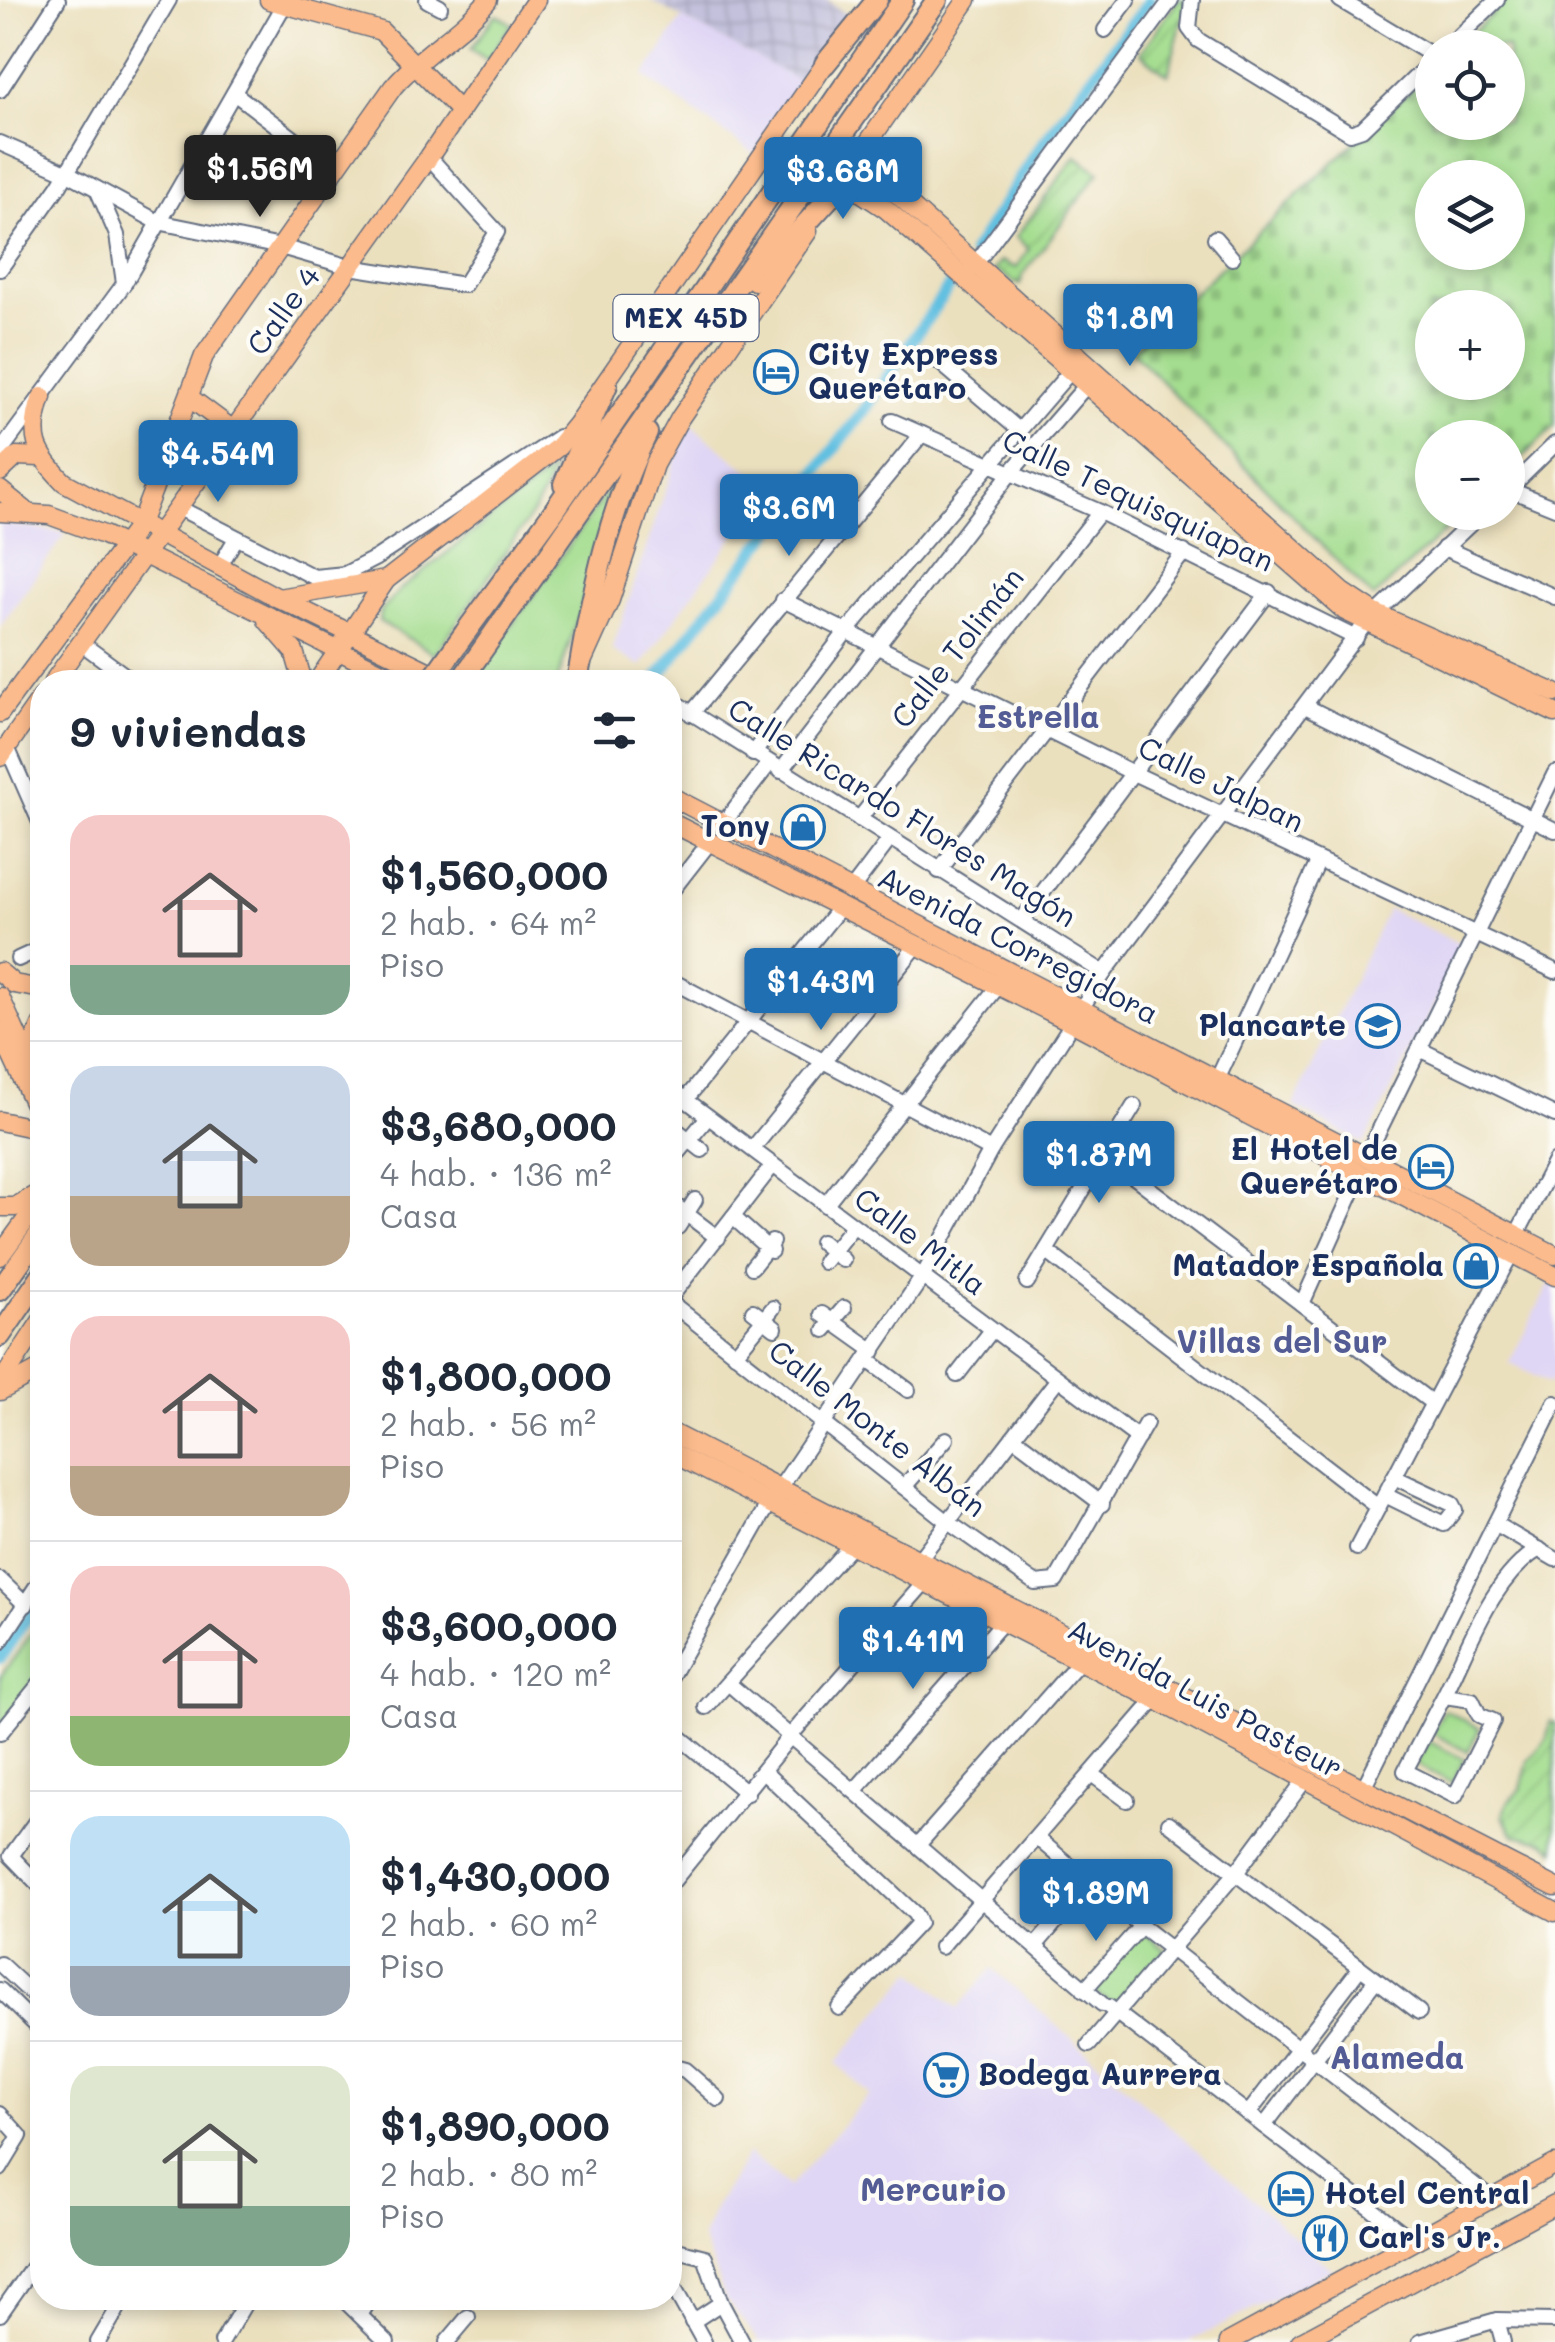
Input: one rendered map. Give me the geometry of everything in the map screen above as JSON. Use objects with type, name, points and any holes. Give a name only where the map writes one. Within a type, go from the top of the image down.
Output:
[{"type":"highway","points":[[825,64],[877,0]]},
{"type":"highway","name":"MEX 45D","points":[[439,670],[554,511],[904,0]]},
{"type":"highway","name":"MEX 45D","points":[[468,670],[937,0]]},
{"type":"highway","points":[[700,341],[838,187]]},
{"type":"highway","points":[[579,670],[588,614],[634,459],[676,374]]},
{"type":"highway","points":[[554,511],[571,462],[608,385]]},
{"type":"highway","points":[[0,1290],[30,1248]]},
{"type":"highway","points":[[0,1336],[30,1292]]},
{"type":"main road","name":"Calle 4","points":[[31,670],[122,543],[140,524],[204,356],[414,62],[457,33],[488,0]]},
{"type":"main road","name":"Calle 4","points":[[62,670],[430,158],[536,0]]},
{"type":"main road","points":[[326,670],[386,580],[558,447],[576,425],[608,385],[869,0]]},
{"type":"main road","points":[[582,670],[610,600],[654,465],[680,418],[967,0]]},
{"type":"main road","points":[[280,1],[381,31],[460,111]]},
{"type":"main road","points":[[863,147],[887,184],[970,271]]},
{"type":"main road","points":[[838,187],[886,209],[970,271],[1343,592],[1366,625]]},
{"type":"main road","points":[[1093,378],[1324,592],[1366,625],[1553,700]]},
{"type":"main road","points":[[42,398],[35,428],[39,457],[64,482],[278,598],[425,670]]},
{"type":"main road","points":[[190,398],[233,430]]},
{"type":"main road","points":[[0,472],[6,455],[39,457]]},
{"type":"main road","points":[[0,490],[25,510],[122,543],[377,670]]},
{"type":"main road","points":[[0,512],[25,510]]},
{"type":"main road","points":[[278,598],[386,580]]},
{"type":"main road","points":[[260,612],[294,651],[299,670]]},
{"type":"main road","name":"Calle 4","points":[[6,705],[30,671]]},
{"type":"main road","points":[[4,752],[30,715]]},
{"type":"main road","name":"Avenida Corregidora","points":[[682,802],[918,944],[999,986],[1076,1015],[1218,1078],[1555,1255]]},
{"type":"main road","name":"Avenida Corregidora","points":[[682,828],[845,899],[1076,1015],[1360,1174],[1555,1276]]},
{"type":"main road","points":[[0,972],[14,984],[30,987]]},
{"type":"main road","points":[[0,997],[30,1066]]},
{"type":"main road","points":[[0,1031],[30,1095]]},
{"type":"main road","points":[[0,1120],[30,1127]]},
{"type":"main road","points":[[0,1207],[15,1207],[30,1200]]},
{"type":"main road","points":[[0,1256],[30,1212]]},
{"type":"main road","points":[[0,1387],[30,1339]]},
{"type":"main road","points":[[0,1387],[30,1373]]},
{"type":"main road","name":"Avenida Luis Pasteur","points":[[682,1438],[920,1558],[1224,1727],[1363,1790],[1555,1886]]},
{"type":"main road","name":"Avenida Luis Pasteur","points":[[682,1458],[1078,1663],[1159,1692]]},
{"type":"main road","name":"Avenida Luis Pasteur","points":[[1224,1727],[1304,1781],[1555,1912]]},
{"type":"main road","points":[[1229,2342],[1411,2239],[1555,2164]]},
{"type":"main road","points":[[1300,2342],[1555,2204]]},
{"type":"street","points":[[0,90],[58,0]]},
{"type":"street","points":[[0,270],[66,172],[169,0]]},
{"type":"street","points":[[1106,30],[1128,0]]},
{"type":"street","points":[[970,271],[1171,0]]},
{"type":"street","points":[[1192,0],[1189,28],[1198,40],[1350,133],[1362,128],[1415,75]]},
{"type":"street","points":[[1340,0],[1415,47]]},
{"type":"street","points":[[1465,30],[1497,0]]},
{"type":"street","points":[[6,455],[124,284],[234,93],[280,1]]},
{"type":"street","points":[[234,93],[335,170]]},
{"type":"street","points":[[0,143],[66,172],[158,222],[280,247],[350,267],[459,286],[468,282],[497,232],[430,158]]},
{"type":"street","points":[[97,190],[117,235],[124,284]]},
{"type":"street","points":[[1215,238],[1232,258]]},
{"type":"street","points":[[938,361],[1019,430]]},
{"type":"street","points":[[752,754],[846,632],[1077,364]]},
{"type":"street","points":[[723,824],[877,647],[1012,472],[1093,378]]},
{"type":"street","name":"Calle Tequisquiapan","points":[[892,420],[1100,512],[1316,616],[1366,625]]},
{"type":"street","points":[[179,508],[314,577],[344,574],[376,558],[576,425]]},
{"type":"street","points":[[691,714],[922,434]]},
{"type":"street","points":[[1525,473],[1555,444]]},
{"type":"street","points":[[1525,496],[1555,508]]},
{"type":"street","name":"Calle Tolimán","points":[[859,819],[1100,512]]},
{"type":"street","points":[[682,1657],[770,1504],[923,1276],[991,1150],[1104,973],[1226,816],[1366,625],[1464,530]]},
{"type":"street","points":[[220,567],[236,540]]},
{"type":"street","points":[[1444,548],[1555,597]]},
{"type":"street","points":[[940,872],[1184,552]]},
{"type":"street","points":[[1022,920],[1269,592]]},
{"type":"street","points":[[1316,616],[1326,604],[1324,592]]},
{"type":"street","name":"Calle Jalpan","points":[[783,600],[1133,774],[1555,971]]},
{"type":"street","points":[[81,644],[117,670]]},
{"type":"street","points":[[1307,707],[1555,830]]},
{"type":"street","name":"Calle Ricardo Flores Magón","points":[[682,708],[1104,973]]},
{"type":"street","points":[[4,752],[30,804]]},
{"type":"street","points":[[1368,1155],[1555,773]]},
{"type":"street","points":[[686,1100],[890,839]]},
{"type":"street","points":[[682,878],[710,843]]},
{"type":"street","points":[[1218,1078],[1318,862]]},
{"type":"street","points":[[754,1147],[918,944]]},
{"type":"street","points":[[18,959],[30,954]]},
{"type":"street","points":[[682,986],[991,1150]]},
{"type":"street","points":[[825,1205],[999,986]]},
{"type":"street","points":[[1421,1050],[1555,1115]]},
{"type":"street","name":"Calle Mitla","points":[[682,1097],[754,1147],[825,1205],[1138,1438]]},
{"type":"street","points":[[1026,1282],[1134,1106]]},
{"type":"street","points":[[702,1150],[682,1141],[708,1117]]},
{"type":"street","points":[[1104,1154],[1431,1402]]},
{"type":"street","points":[[1517,1234],[1555,1161]]},
{"type":"street","points":[[682,1284],[774,1164]]},
{"type":"street","points":[[1302,1304],[1360,1174]]},
{"type":"street","points":[[696,1200],[682,1220],[718,1238]]},
{"type":"street","points":[[733,1217],[770,1247],[752,1267]]},
{"type":"street","points":[[830,1254],[853,1226]]},
{"type":"street","points":[[1046,1251],[1382,1501],[1444,1524],[1455,1510],[1452,1504],[1394,1477]]},
{"type":"street","points":[[1357,1548],[1511,1254]]},
{"type":"street","points":[[844,1308],[826,1322],[908,1390]]},
{"type":"street","name":"Calle Monte Albán","points":[[682,1310],[948,1522],[1035,1584],[1056,1580],[1102,1504]]},
{"type":"street","points":[[735,1354],[766,1317]]},
{"type":"street","points":[[957,1375],[992,1330]]},
{"type":"street","points":[[920,1558],[1058,1380]]},
{"type":"street","points":[[1363,1790],[1555,1403]]},
{"type":"street","points":[[1013,1437],[1102,1504],[1146,1423]]},
{"type":"street","points":[[904,1487],[946,1439]]},
{"type":"street","points":[[1495,1524],[1555,1559]]},
{"type":"street","points":[[706,1706],[851,1545]]},
{"type":"street","points":[[1449,1698],[1493,1720],[1455,1796],[1405,1771],[1449,1698],[1497,1593],[1517,1562],[1539,1549]]},
{"type":"street","points":[[0,1580],[26,1605]]},
{"type":"street","points":[[682,1871],[791,1735],[924,1583]]},
{"type":"street","points":[[0,1642],[30,1598]]},
{"type":"street","points":[[856,1790],[1002,1624]]},
{"type":"street","points":[[918,1845],[1078,1663]]},
{"type":"street","points":[[728,1683],[1084,1990],[1411,2239]]},
{"type":"street","points":[[941,1948],[1094,1775],[1159,1692]]},
{"type":"street","points":[[0,1733],[30,1695]]},
{"type":"street","points":[[682,1739],[747,1792]]},
{"type":"street","points":[[763,1771],[915,1914],[919,1923],[839,2008]]},
{"type":"street","points":[[1094,1775],[1128,1800]]},
{"type":"street","points":[[1089,2045],[1110,2007],[1172,1951],[1304,1781]]},
{"type":"street","points":[[1169,1823],[1419,2012]]},
{"type":"street","points":[[30,1830],[11,1856],[30,1876]]},
{"type":"street","points":[[1038,1838],[1172,1951],[1300,2046],[1491,2198]]},
{"type":"street","points":[[1036,1945],[1089,1883]]},
{"type":"street","points":[[1084,1990],[1141,1926]]},
{"type":"street","points":[[0,1964],[30,1993]]},
{"type":"street","points":[[1248,2114],[1360,1968]]},
{"type":"street","points":[[1264,2126],[1376,1980]]},
{"type":"street","points":[[0,1990],[30,2019]]},
{"type":"street","points":[[682,2069],[718,2099]]},
{"type":"street","points":[[0,2114],[20,2136],[0,2169]]},
{"type":"street","points":[[682,2251],[705,2257],[721,2304],[742,2342]]},
{"type":"street","points":[[0,2314],[30,2271]]},
{"type":"street","points":[[682,2303],[704,2342]]},
{"type":"street","points":[[692,2322],[721,2304]]},
{"type":"street","points":[[98,2342],[117,2310]]},
{"type":"street","points":[[222,2342],[241,2310]]},
{"type":"street","points":[[355,2310],[387,2342]]},
{"type":"street","points":[[360,2315],[364,2310]]},
{"type":"street","points":[[447,2342],[468,2317]]},
{"type":"street","points":[[1496,2320],[1503,2342]]},
{"type":"street","points":[[1420,2342],[1496,2320],[1555,2322]]},
{"type":"shaded area","points":[[649,0],[827,0],[850,17],[804,83]]},
{"type":"shaded area","points":[[682,18],[804,83],[754,154],[644,76]]},
{"type":"shaded area","points":[[688,423],[770,487],[641,666],[612,650]]},
{"type":"shaded area","points":[[0,523],[66,533],[0,627]]},
{"type":"shaded area","name":"Plancarte","points":[[1388,909],[1464,946],[1364,1144],[1293,1106]]},
{"type":"shaded area","points":[[1551,1281],[1555,1283],[1555,1373],[1550,1384],[1509,1363]]},
{"type":"shaded area","points":[[992,1968],[1332,2270],[1188,2342],[760,2342],[726,2300],[702,2238],[715,2207],[748,2153],[789,2187],[869,2094],[836,2063],[913,1971],[958,2008]]},
{"type":"green space","points":[[1178,0],[1187,0],[1168,75],[1140,53]]},
{"type":"green space","points":[[1507,0],[1555,0],[1555,426],[1525,455],[1525,420],[1415,420],[1415,530],[1446,530],[1373,598],[1132,351],[1415,86],[1415,140],[1525,140],[1525,30],[1475,30]]},
{"type":"green space","points":[[496,14],[512,24],[487,60],[471,49]]},
{"type":"green space","points":[[1076,156],[1099,172],[1023,275],[1020,285],[994,270],[1001,261],[1016,268],[1029,249],[1016,237]]},
{"type":"green space","points":[[627,464],[561,670],[480,670]]},
{"type":"green space","points":[[554,468],[536,508],[435,654],[379,621],[380,612],[400,590]]},
{"type":"green space","points":[[30,1636],[30,1689],[0,1728],[0,1677]]},
{"type":"green space","points":[[1444,1710],[1480,1728],[1468,1752],[1432,1733]]},
{"type":"green space","points":[[1550,1721],[1555,1723],[1555,1851],[1544,1841],[1514,1835],[1503,1816],[1508,1802],[1521,1789],[1528,1761],[1547,1739]]},
{"type":"green space","points":[[1428,1741],[1464,1759],[1452,1783],[1416,1764]]},
{"type":"green space","points":[[1141,1930],[1166,1950],[1116,2006],[1088,1989]]},
{"type":"waterway","points":[[973,253],[1035,154],[1149,0]]},
{"type":"waterway","points":[[663,670],[866,408],[955,278]]},
{"type":"waterway","points":[[0,1658],[30,1614]]},
{"type":"place","name":"City Express Querétaro","points":[[776,372]]},
{"type":"place","name":"Tony","points":[[803,827]]},
{"type":"place","name":"Plancarte","points":[[1378,1026]]},
{"type":"place","name":"El Hotel de Querétaro","points":[[1431,1167]]},
{"type":"place","name":"Matador Española","points":[[1476,1266]]},
{"type":"place","name":"Bodega Aurrera","points":[[946,2075]]},
{"type":"place","name":"Hotel Central","points":[[1291,2194]]},
{"type":"place","name":"Carl's Jr.","points":[[1325,2238]]},
{"type":"district","name":"Estrella","points":[[1038,717]]},
{"type":"district","name":"Villas del Sur","points":[[1282,1342]]},
{"type":"district","name":"Alameda","points":[[1397,2058]]},
{"type":"district","name":"Mercurio","points":[[933,2190]]}]
